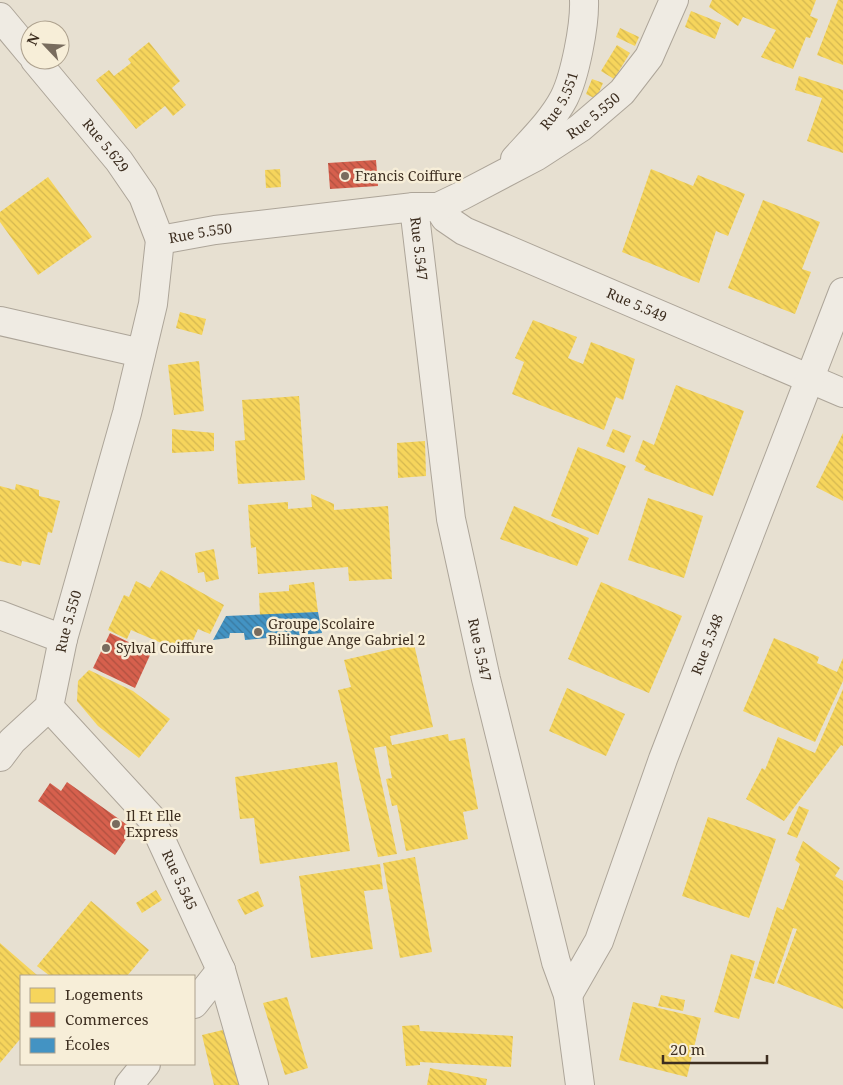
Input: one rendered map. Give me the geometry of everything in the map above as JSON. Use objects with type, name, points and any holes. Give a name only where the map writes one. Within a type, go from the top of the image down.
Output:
[{"type":"street","name":"Rue 5.551","points":[[493,180],[545,125],[564,98],[577,54],[584,0]]},
{"type":"street","name":"Rue 5.550","points":[[49,707],[63,640],[127,413],[152,304],[160,240],[215,230],[426,207],[493,180],[537,156],[580,128],[622,92],[649,57],[674,0]]},
{"type":"street","points":[[0,16],[20,41]]},
{"type":"street","name":"Rue 5.629","points":[[43,70],[118,161],[143,196],[160,240]]},
{"type":"street","name":"Rue 5.549","points":[[426,207],[464,231],[843,393]]},
{"type":"street","name":"Rue 5.547","points":[[426,207],[451,519],[486,679],[556,962],[568,995],[580,1085]]},
{"type":"street","name":"Rue 5.548","points":[[568,995],[599,941],[666,750],[843,292]]},
{"type":"street","points":[[0,321],[141,353]]},
{"type":"street","points":[[0,615],[63,640]]},
{"type":"street","points":[[0,757],[12,741],[49,707]]},
{"type":"street","name":"Rue 5.545","points":[[49,707],[151,818],[221,970],[254,1085]]},
{"type":"street","points":[[195,1003],[221,970]]},
{"type":"street","points":[[129,1085],[145,1065]]},
{"type":"building: Logements","points":[[712,0],[816,0],[810,16],[818,19],[810,38],[806,37],[793,69],[761,57],[776,30],[743,17],[738,26],[709,7]]},
{"type":"building: Logements","points":[[838,0],[843,0],[843,65],[817,55]]},
{"type":"building: Logements","points":[[691,11],[721,23],[715,39],[685,27]]},
{"type":"building: Logements","points":[[620,28],[639,37],[635,46],[616,37]]},
{"type":"building: Logements","points":[[149,42],[180,81],[172,88],[186,105],[173,116],[165,106],[136,129],[96,80],[109,70],[114,76],[131,63],[128,59]]},
{"type":"building: Logements","points":[[617,45],[630,53],[614,79],[601,71]]},
{"type":"building: Logements","points":[[799,76],[843,90],[843,153],[807,141],[822,98],[795,90]]},
{"type":"building: Logements","points":[[592,79],[603,83],[596,99],[586,94]]},
{"type":"building: Logements","points":[[280,169],[281,187],[266,188],[265,170]]},
{"type":"building: Logements","points":[[651,169],[693,186],[698,175],[745,194],[728,236],[716,231],[699,283],[622,252]]},
{"type":"building: Logements","points":[[48,177],[92,237],[38,275],[0,222],[0,212]]},
{"type":"building: Logements","points":[[763,200],[820,222],[802,269],[811,272],[795,314],[728,288]]},
{"type":"building: Logements","points":[[180,312],[206,319],[202,335],[176,328]]},
{"type":"building: Logements","points":[[533,320],[577,337],[568,358],[583,364],[591,342],[635,359],[623,400],[616,397],[604,430],[512,394],[524,362],[515,358]]},
{"type":"building: Logements","points":[[199,361],[204,411],[174,415],[168,365]]},
{"type":"building: Logements","points":[[676,385],[744,411],[713,496],[644,470],[646,466],[635,461],[643,440],[654,445]]},
{"type":"building: Logements","points":[[299,396],[305,480],[238,484],[235,441],[245,440],[242,400]]},
{"type":"building: Logements","points":[[172,429],[214,433],[214,451],[172,453]]},
{"type":"building: Logements","points":[[613,429],[631,436],[624,453],[606,446]]},
{"type":"building: Logements","points":[[843,433],[843,501],[816,487]]},
{"type":"building: Logements","points":[[425,441],[426,476],[398,478],[397,443]]},
{"type":"building: Logements","points":[[578,447],[626,466],[598,535],[551,516]]},
{"type":"building: Logements","points":[[16,484],[39,490],[39,496],[60,501],[52,533],[48,532],[40,565],[22,561],[21,566],[0,561],[0,486],[15,490]]},
{"type":"building: Logements","points":[[311,494],[334,504],[334,510],[388,506],[392,579],[349,581],[348,567],[258,574],[256,547],[251,548],[248,505],[288,502],[288,509],[312,507]]},
{"type":"building: Logements","points":[[648,498],[703,516],[684,578],[628,560]]},
{"type":"building: Logements","points":[[514,506],[589,538],[577,566],[500,539]]},
{"type":"building: Logements","points":[[214,549],[219,579],[206,582],[204,572],[198,573],[195,553]]},
{"type":"building: Logements","points":[[161,570],[224,605],[210,634],[198,629],[187,654],[131,630],[127,639],[108,630],[124,595],[129,597],[136,581],[150,588]]},
{"type":"building: Logements","points":[[314,582],[318,612],[260,616],[259,593],[289,591],[289,585]]},
{"type":"building: Logements","points":[[601,582],[682,616],[649,693],[568,659]]},
{"type":"building: Logements","points":[[774,638],[819,657],[817,663],[837,672],[843,658],[843,681],[815,742],[743,711]]},
{"type":"building: Logements","points":[[414,644],[433,727],[390,736],[392,745],[448,734],[449,741],[465,738],[478,809],[463,812],[468,839],[406,851],[397,805],[392,806],[386,779],[392,778],[386,746],[374,748],[397,854],[378,857],[338,690],[351,687],[344,660]]},
{"type":"building: Logements","points":[[89,670],[133,691],[170,719],[139,758],[98,726],[77,701],[78,681]]},
{"type":"building: Logements","points":[[567,688],[625,714],[606,756],[549,731]]},
{"type":"building: Logements","points":[[843,689],[843,746],[841,745],[784,821],[746,799],[762,768],[765,770],[778,737],[815,753]]},
{"type":"building: Logements","points":[[337,762],[350,851],[260,864],[254,818],[240,819],[235,777]]},
{"type":"building: Logements","points":[[799,806],[809,810],[797,838],[787,834]]},
{"type":"building: Logements","points":[[708,817],[776,839],[749,918],[682,896]]},
{"type":"building: Logements","points":[[803,841],[840,868],[835,876],[843,881],[843,1009],[777,983],[797,929],[793,928],[774,984],[754,978],[777,907],[783,910],[800,864],[795,860]]},
{"type":"building: Logements","points":[[415,857],[432,952],[400,958],[383,863]]},
{"type":"building: Logements","points":[[380,864],[383,889],[364,891],[373,949],[311,958],[299,876]]},
{"type":"building: Logements","points":[[156,890],[162,900],[142,913],[136,903]]},
{"type":"building: Logements","points":[[258,891],[264,906],[245,915],[237,900]]},
{"type":"building: Logements","points":[[91,901],[149,950],[128,975],[49,975],[37,966]]},
{"type":"building: Logements","points":[[0,943],[37,975],[20,975],[20,1039],[0,1063]]},
{"type":"building: Logements","points":[[731,954],[755,961],[739,1019],[714,1012]]},
{"type":"building: Logements","points":[[661,995],[685,1000],[683,1011],[658,1006]]},
{"type":"building: Logements","points":[[287,997],[308,1068],[285,1075],[263,1003]]},
{"type":"building: Logements","points":[[633,1002],[701,1018],[687,1077],[619,1060]]},
{"type":"building: Logements","points":[[419,1025],[420,1031],[513,1036],[511,1067],[420,1062],[420,1065],[406,1066],[402,1026]]},
{"type":"building: Logements","points":[[227,1029],[240,1085],[214,1085],[202,1035]]},
{"type":"building: Logements","points":[[430,1068],[487,1079],[486,1085],[427,1085]]},
{"type":"building: Commerces","points":[[376,160],[378,186],[330,189],[328,163]]},
{"type":"building: Commerces","points":[[110,633],[151,653],[135,688],[93,668]]},
{"type":"building: Commerces","points":[[67,782],[133,829],[115,855],[38,801],[50,783],[61,791]]},
{"type":"building: Écoles","points":[[318,612],[322,633],[245,640],[244,633],[230,633],[229,638],[213,640],[226,616]]},
{"type":"place","name":"Francis Coiffure","points":[[345,176]]},
{"type":"place","name":"Groupe Scolaire Bilingue Ange Gabriel 2","points":[[258,632]]},
{"type":"place","name":"Sylval Coiffure","points":[[106,648]]},
{"type":"place","name":"Il Et Elle Express","points":[[116,824]]}]
